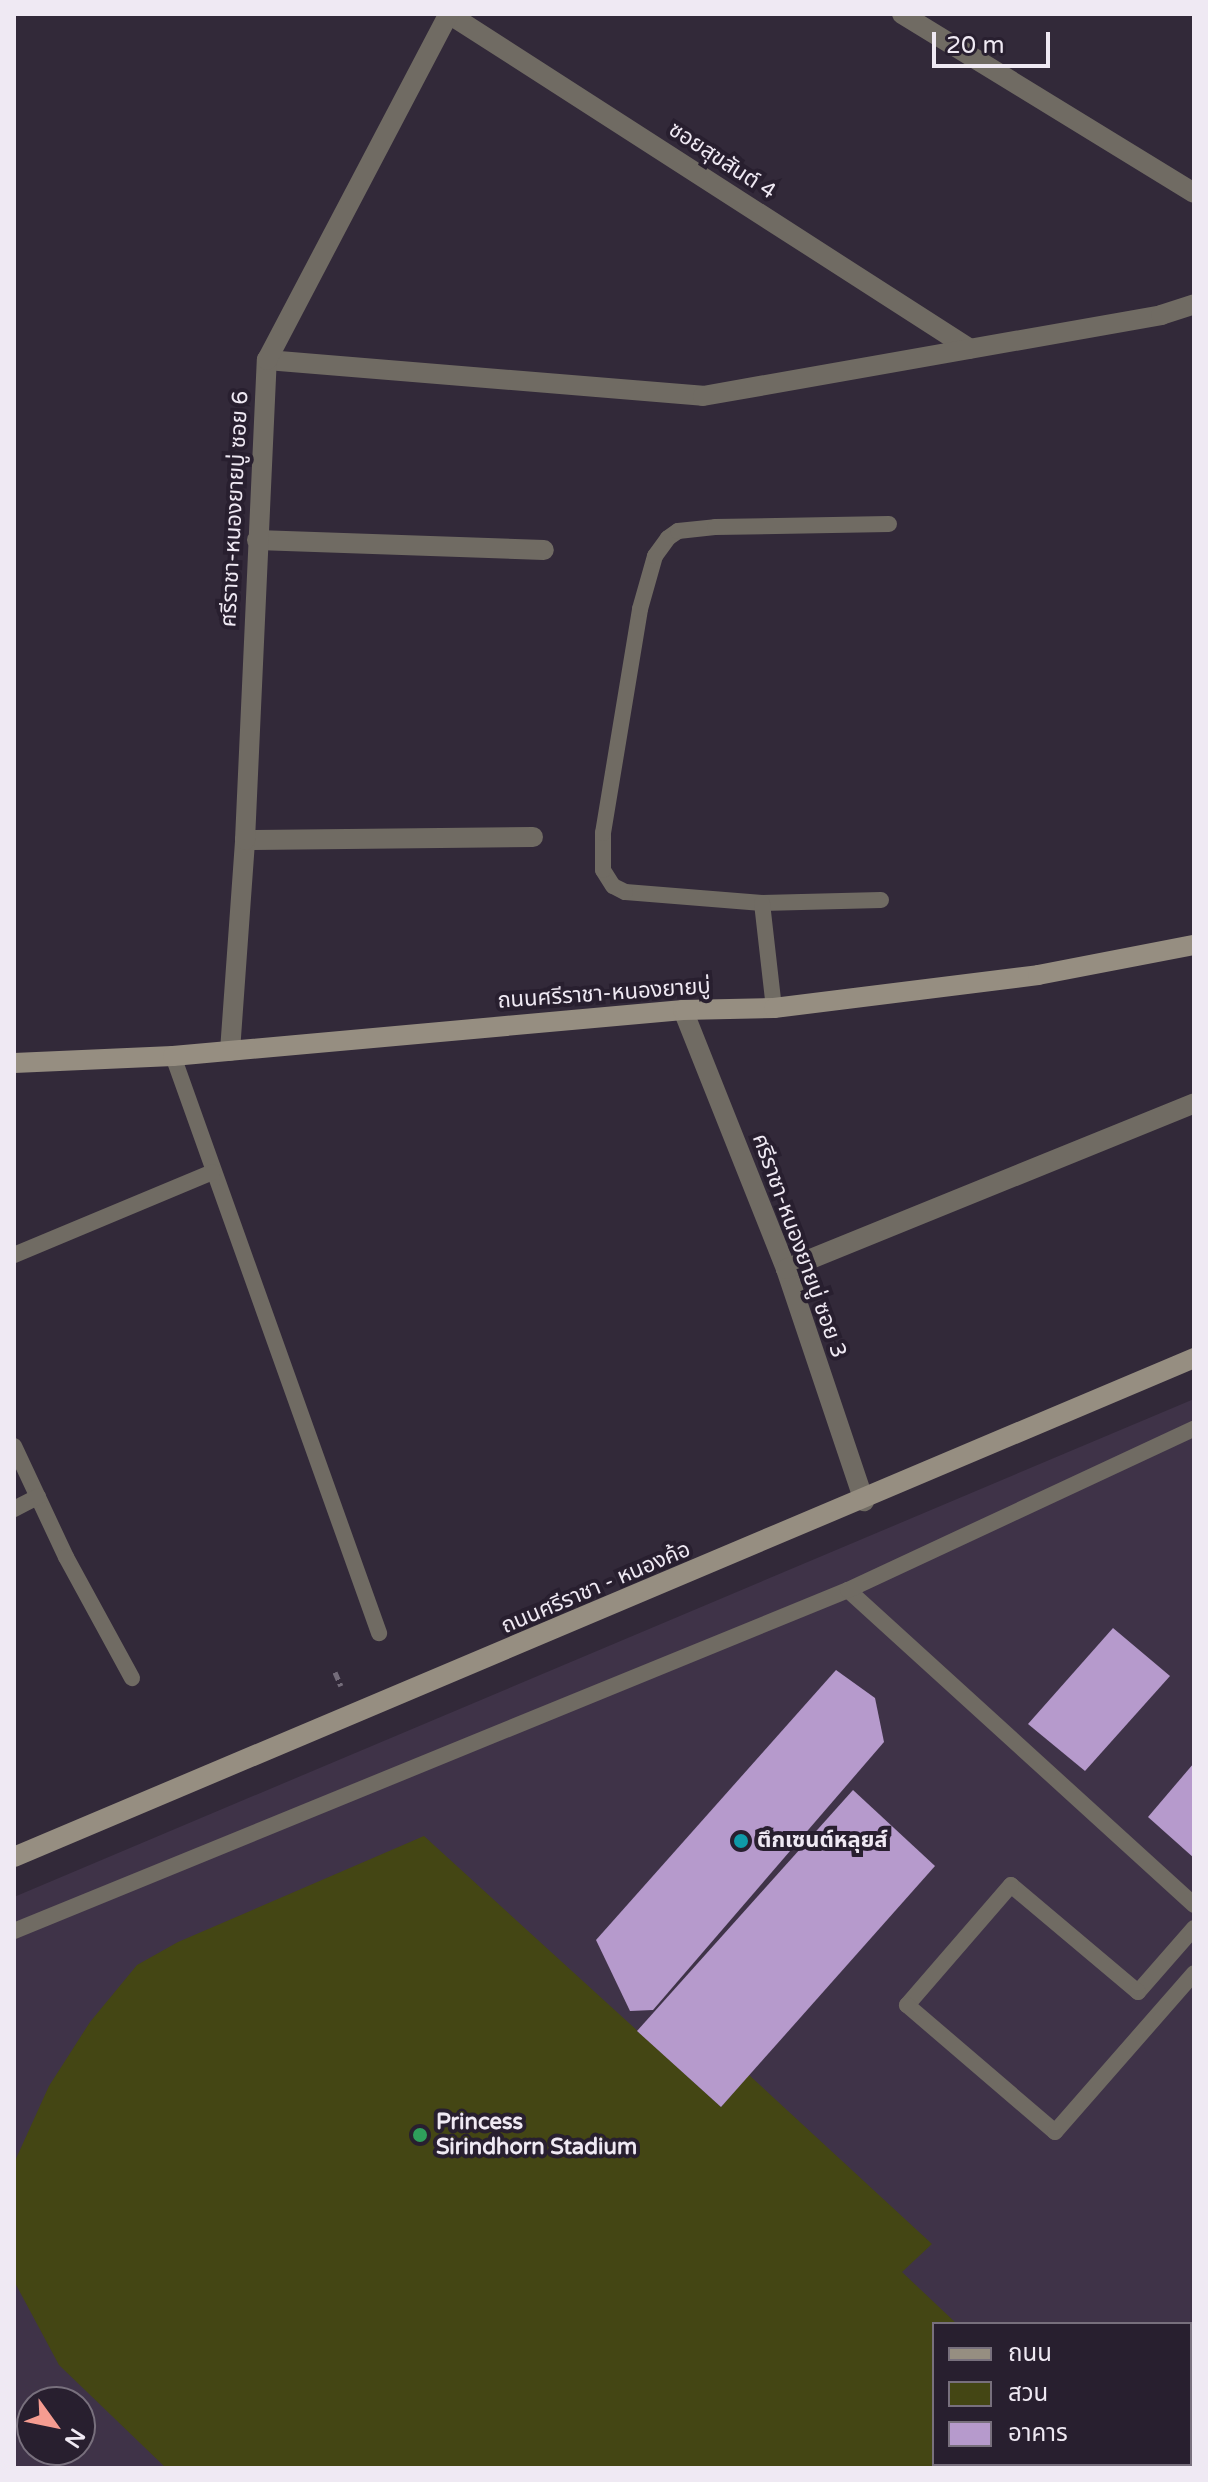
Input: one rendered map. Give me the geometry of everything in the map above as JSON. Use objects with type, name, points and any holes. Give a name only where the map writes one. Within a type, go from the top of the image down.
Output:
[{"type":"main road","name":"ถนนศรีราชา-หนองยายบู่","points":[[14,1063],[173,1056],[683,1010],[774,1008],[1038,975],[1194,945]]},
{"type":"main road","name":"ถนนศรีราชา - หนองค้อ","points":[[14,1857],[864,1501],[1194,1358]]},
{"type":"street","name":"ซอยสุขสันต์ 4","points":[[449,14],[970,349]]},
{"type":"street","name":"ศรีราชา-หนองยายบู่ ซอย 6","points":[[230,1051],[245,840],[267,360],[449,14]]},
{"type":"street","points":[[902,14],[1194,193]]},
{"type":"street","points":[[267,360],[703,396],[970,349],[1194,304]]},
{"type":"street","points":[[257,540],[544,550]]},
{"type":"street","points":[[245,840],[533,837]]},
{"type":"street","name":"ศรีราชา-หนองยายบู่ ซอย 3","points":[[683,1010],[786,1269],[864,1501]]},
{"type":"street","points":[[786,1269],[1194,1103]]},
{"type":"lane","points":[[881,900],[762,903],[625,892],[613,886],[603,870],[605,818],[640,609],[655,556],[678,531],[889,524]]},
{"type":"lane","points":[[762,903],[774,1008]]},
{"type":"lane","points":[[173,1056],[379,1633]]},
{"type":"lane","points":[[14,1255],[212,1172]]},
{"type":"lane","points":[[14,1931],[848,1590],[1194,1429]]},
{"type":"lane","points":[[14,1446],[132,1678]]},
{"type":"lane","points":[[14,1509],[38,1497]]},
{"type":"lane","points":[[848,1590],[1194,1905]]},
{"type":"lane","points":[[1194,1928],[1138,1992],[1011,1885],[907,2005],[1055,2132],[1194,1973]]},
{"type":"shaded area","points":[[1194,1399],[1194,2468],[14,2468],[14,1897]]},
{"type":"green space","name":"Princess Sirindhorn Stadium","points":[[424,1836],[721,2107],[749,2075],[932,2244],[902,2272],[955,2322],[932,2322],[932,2466],[1109,2468],[166,2468],[96,2401],[96,2386],[81,2386],[59,2365],[14,2281],[14,2163],[49,2086],[90,2022],[137,1965],[178,1942]]},
{"type":"building","points":[[1113,1628],[1170,1676],[1085,1771],[1028,1724]]},
{"type":"building","name":"ตึกเซนต์หลุยส์","points":[[836,1670],[875,1698],[884,1742],[653,2010],[630,2011],[596,1940]]},
{"type":"building","points":[[1194,1763],[1194,1858],[1148,1817]]},
{"type":"building","points":[[853,1790],[935,1866],[721,2107],[637,2031]]},
{"type":"place","name":"ตึกเซนต์หลุยส์","points":[[741,1841]]},
{"type":"place","name":"Princess Sirindhorn Stadium","points":[[420,2135]]}]
